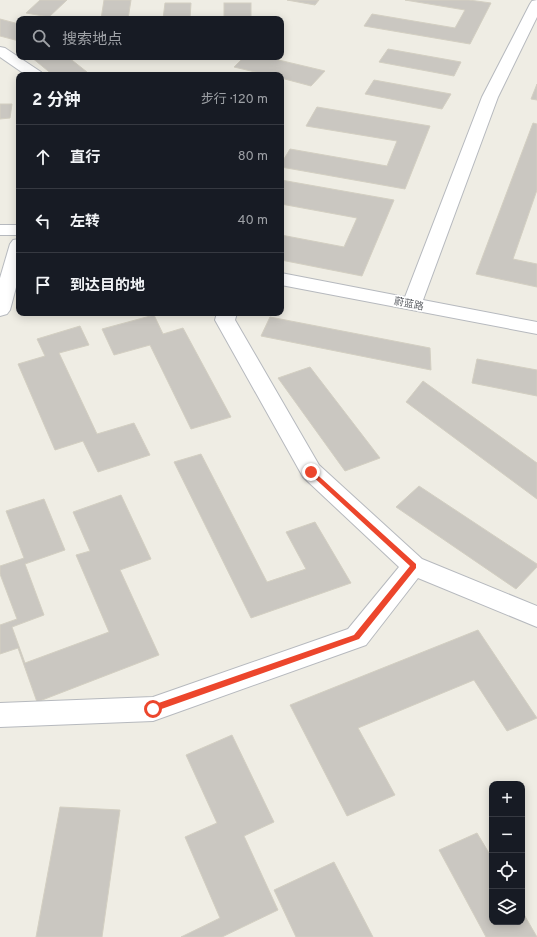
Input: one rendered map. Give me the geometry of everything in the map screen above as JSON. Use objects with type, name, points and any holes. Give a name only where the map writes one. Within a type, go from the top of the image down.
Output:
[{"type":"street","points":[[412,304],[490,97],[537,4]]},
{"type":"street","points":[[0,51],[32,72]]},
{"type":"street","points":[[0,230],[16,230]]},
{"type":"street","points":[[0,310],[16,254]]},
{"type":"street","name":"蔚蓝路","points":[[284,280],[537,328]]},
{"type":"street","points":[[226,316],[225,320],[311,472],[414,566],[537,617]]},
{"type":"street","points":[[0,715],[153,709],[357,637],[414,566]]},
{"type":"building","points":[[40,0],[67,0],[50,16],[26,13]]},
{"type":"building","points":[[104,0],[131,0],[128,16],[101,16]]},
{"type":"building","points":[[287,0],[319,0],[315,5]]},
{"type":"building","points":[[405,0],[469,0],[491,3],[470,44],[364,26],[372,14],[455,28],[465,10]]},
{"type":"building","points":[[165,3],[191,3],[190,16],[163,16]]},
{"type":"building","points":[[224,3],[251,3],[251,16],[224,16]]},
{"type":"building","points":[[0,19],[16,23],[16,40],[0,36]]},
{"type":"building","points":[[388,49],[461,62],[454,76],[379,62]]},
{"type":"building","points":[[35,60],[72,60],[87,72],[49,72]]},
{"type":"building","points":[[241,60],[279,60],[325,71],[311,86],[284,79],[284,72],[255,72],[234,67]]},
{"type":"building","points":[[374,80],[451,94],[442,109],[365,94]]},
{"type":"building","points":[[537,84],[537,100],[531,99]]},
{"type":"building","points":[[0,104],[12,104],[10,118],[0,119]]},
{"type":"building","points":[[317,107],[430,126],[405,189],[284,168],[284,159],[290,149],[387,166],[397,141],[306,126]]},
{"type":"building","points":[[533,123],[537,124],[537,190],[513,259],[537,264],[537,287],[476,274]]},
{"type":"building","points":[[284,181],[394,200],[362,276],[284,261],[284,236],[344,247],[357,218],[284,205]]},
{"type":"building","points":[[150,316],[154,316],[163,334],[183,328],[231,417],[191,429],[150,345],[114,355],[102,329]]},
{"type":"building","points":[[270,317],[430,348],[431,370],[261,336]]},
{"type":"building","points":[[80,326],[89,345],[59,353],[97,434],[134,423],[150,455],[98,472],[83,441],[55,450],[18,364],[45,356],[37,339]]},
{"type":"building","points":[[477,359],[537,370],[537,396],[472,383]]},
{"type":"building","points":[[310,367],[380,458],[345,471],[278,378]]},
{"type":"building","points":[[423,381],[537,463],[537,499],[406,402]]},
{"type":"building","points":[[201,454],[267,582],[306,569],[286,532],[315,522],[351,583],[251,618],[174,462]]},
{"type":"building","points":[[419,486],[537,564],[537,567],[516,589],[396,507]]},
{"type":"building","points":[[121,495],[151,559],[120,570],[159,655],[37,702],[18,648],[0,654],[0,625],[17,619],[0,574],[0,566],[24,558],[6,511],[44,499],[65,550],[25,564],[44,615],[12,627],[25,663],[109,632],[76,555],[90,551],[73,512]]},
{"type":"building","points":[[478,630],[537,718],[507,731],[474,680],[358,728],[395,795],[347,816],[290,705]]},
{"type":"building","points":[[232,735],[274,822],[244,836],[278,910],[222,937],[181,937],[220,918],[185,837],[217,823],[186,755]]},
{"type":"building","points":[[60,807],[120,810],[102,937],[36,937]]},
{"type":"building","points":[[477,833],[489,853],[489,925],[525,925],[525,916],[537,937],[486,937],[439,850]]},
{"type":"building","points":[[334,862],[373,937],[296,937],[274,890]]},
{"type":"route","points":[[153,709],[357,637],[414,566],[311,472]]}]
